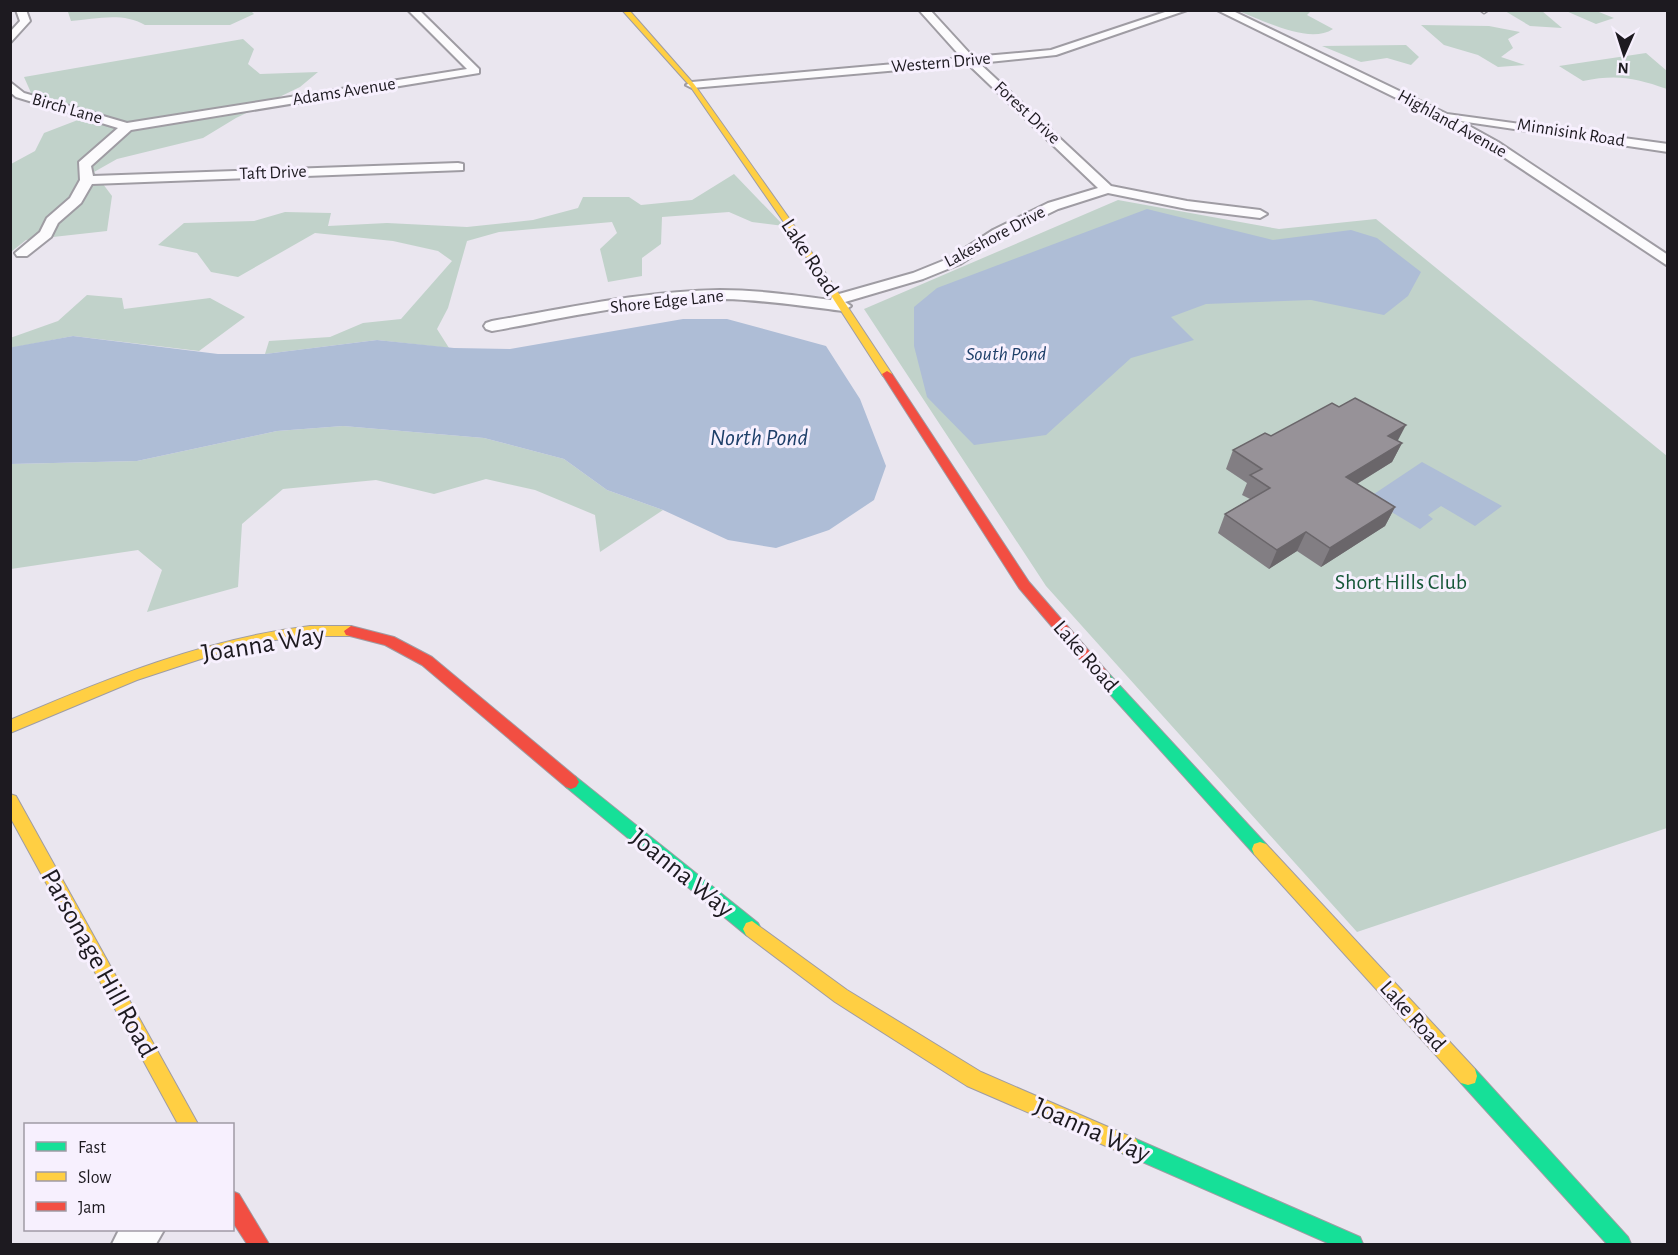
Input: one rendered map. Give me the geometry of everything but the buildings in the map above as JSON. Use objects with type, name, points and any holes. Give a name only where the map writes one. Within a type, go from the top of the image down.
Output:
[{"type":"street","points":[[10,40],[25,21],[21,10]]},
{"type":"street","name":"Adams Avenue","points":[[128,127],[475,71],[413,10]]},
{"type":"street","name":"Lake Road","points":[[625,10],[692,85],[840,302],[1024,585],[1108,682],[1621,1245]]},
{"type":"street","name":"Forest Drive","points":[[924,10],[971,61],[1107,189]]},
{"type":"street","name":"Western Drive","points":[[692,85],[1052,53],[1074,48],[1182,10]]},
{"type":"street","name":"Highland Avenue","points":[[1222,10],[1439,114],[1494,145],[1668,262]]},
{"type":"street","name":"Birch Lane","points":[[10,85],[20,95],[128,127]]},
{"type":"street","name":"Minnisink Road","points":[[1439,114],[1668,148]]},
{"type":"street","points":[[22,253],[46,234],[52,220],[76,200],[87,180],[84,165],[128,127]]},
{"type":"street","name":"Taft Drive","points":[[87,180],[458,167]]},
{"type":"street","name":"Lakeshore Drive","points":[[840,302],[955,261],[998,232],[1053,206],[1107,189],[1186,205],[1260,214]]},
{"type":"street","name":"Shore Edge Lane","points":[[492,326],[631,303],[705,295],[840,302]]},
{"type":"street","name":"Joanna Way","points":[[10,727],[169,660],[248,640],[313,630],[363,633],[394,642],[427,661],[716,903],[852,1002],[974,1079],[1353,1245]]},
{"type":"street","name":"Parsonage Hill Road","points":[[10,801],[187,1123]]},
{"type":"street","points":[[234,1205],[259,1245]]},
{"type":"street","points":[[129,1245],[146,1231]]},
{"type":"green space","points":[[250,10],[254,14],[230,25],[145,25],[118,17],[71,21],[68,12]]},
{"type":"green space","points":[[1238,11],[1311,11],[1307,15],[1333,29],[1323,33],[1299,33]]},
{"type":"green space","points":[[1505,11],[1542,11],[1562,28],[1530,26]]},
{"type":"green space","points":[[1566,11],[1609,11],[1599,12],[1614,18],[1596,24]]},
{"type":"green space","points":[[1421,25],[1489,26],[1520,32],[1508,39],[1513,48],[1501,57],[1525,65],[1498,67],[1478,55],[1444,45]]},
{"type":"green space","points":[[243,39],[254,49],[248,64],[260,74],[318,72],[300,87],[236,118],[203,138],[117,159],[94,172],[112,196],[107,231],[26,240],[11,252],[11,164],[35,151],[44,133],[96,113],[32,95],[24,77]]},
{"type":"green space","points":[[1406,45],[1419,57],[1411,65],[1387,58],[1361,62],[1322,46]]},
{"type":"green space","points":[[1646,53],[1667,71],[1667,89],[1626,78],[1583,81],[1559,66]]},
{"type":"green space","points":[[734,174],[784,226],[752,222],[729,212],[662,217],[661,244],[642,258],[642,276],[608,282],[600,249],[617,233],[612,222],[499,232],[467,241],[448,308],[437,329],[449,348],[377,340],[265,354],[269,341],[330,337],[363,323],[401,319],[452,261],[438,251],[393,241],[315,233],[238,277],[211,272],[197,253],[158,245],[184,223],[254,221],[285,212],[331,213],[328,226],[387,223],[467,227],[533,220],[578,208],[583,197],[629,197],[641,205],[692,200]]},
{"type":"green space","name":"Short Hills Club","points":[[1118,200],[1279,229],[1376,219],[1667,456],[1667,828],[1357,932],[1046,586],[864,309]]},
{"type":"green space","points":[[87,295],[122,298],[124,309],[210,298],[245,317],[199,351],[73,336],[11,348],[10,338],[58,321]]},
{"type":"green space","points":[[343,426],[484,438],[564,459],[607,490],[663,510],[600,552],[595,515],[535,490],[486,479],[434,494],[376,480],[283,489],[242,524],[238,587],[147,612],[162,570],[138,550],[11,569],[11,464],[137,461],[277,431]]},
{"type":"water","name":"South Pond","points":[[1147,209],[1273,240],[1351,230],[1377,238],[1421,272],[1408,296],[1384,315],[1311,300],[1206,304],[1171,317],[1194,340],[1131,358],[1046,435],[974,445],[927,397],[914,346],[914,307],[937,288]]},
{"type":"water","name":"North Pond","points":[[683,319],[727,319],[826,346],[860,399],[886,466],[874,500],[829,530],[776,548],[728,540],[663,510],[607,490],[564,459],[484,438],[343,426],[277,431],[137,461],[11,464],[10,348],[13,347],[73,336],[218,354],[265,354],[377,340],[454,348],[510,349]]},
{"type":"water","points":[[1422,462],[1502,506],[1475,526],[1441,506],[1428,515],[1433,519],[1420,529],[1368,498]]},
{"type":"traffic: fast","points":[[1104,678],[1260,849]]},
{"type":"traffic: fast","points":[[571,782],[752,929]]},
{"type":"traffic: fast","points":[[1468,1076],[1621,1244]]},
{"type":"traffic: fast","points":[[1129,1146],[1353,1244]]},
{"type":"traffic: slow","points":[[625,10],[692,85],[787,221],[887,374]]},
{"type":"traffic: slow","points":[[10,727],[132,676],[222,646],[266,636],[310,631],[351,631]]},
{"type":"traffic: slow","points":[[10,801],[187,1123]]},
{"type":"traffic: slow","points":[[1260,849],[1468,1076]]},
{"type":"traffic: slow","points":[[752,929],[841,996],[974,1079],[1129,1146]]},
{"type":"traffic: jam","points":[[887,374],[1024,585],[1104,678]]},
{"type":"traffic: jam","points":[[351,631],[389,641],[427,661],[571,782]]},
{"type":"traffic: jam","points":[[234,1204],[259,1244]]}]
